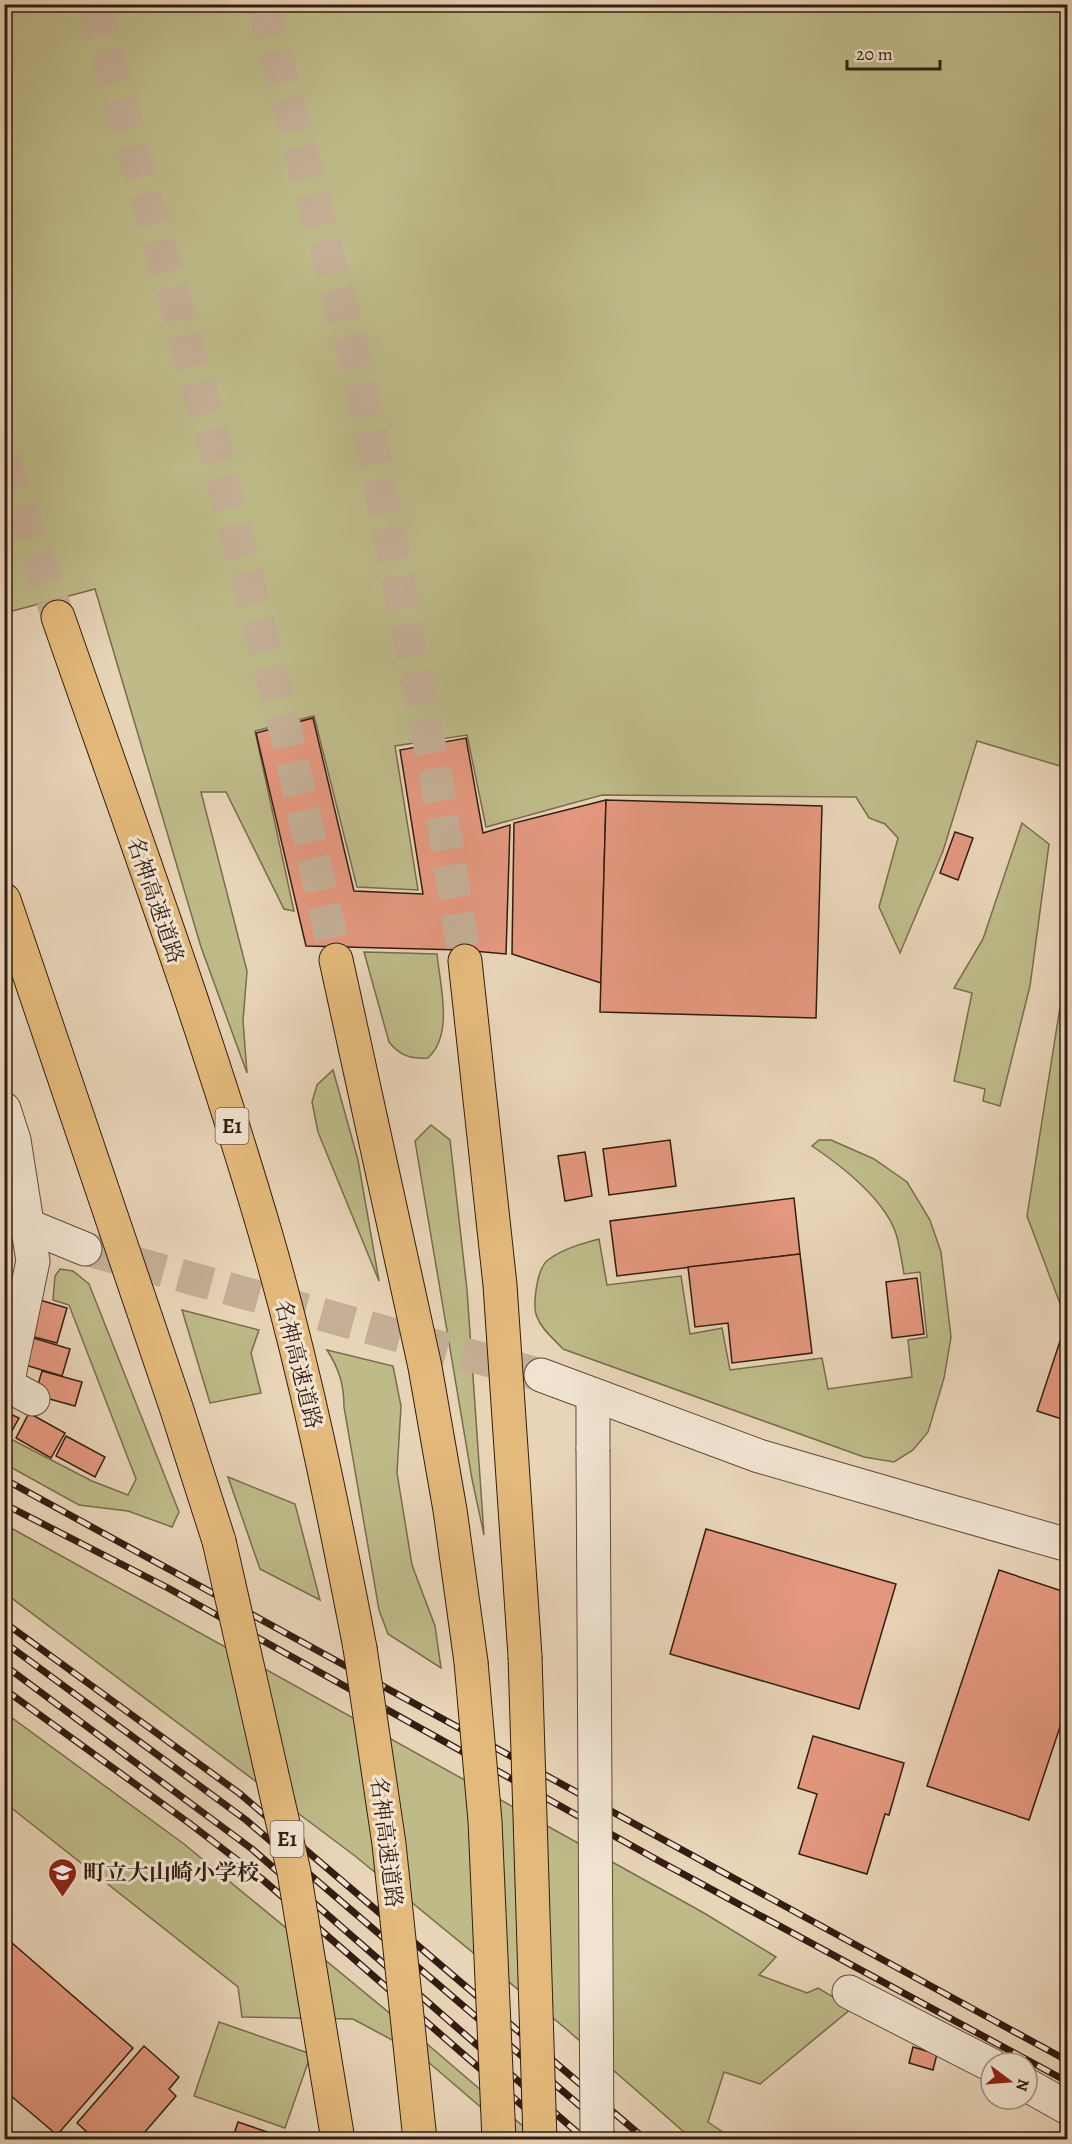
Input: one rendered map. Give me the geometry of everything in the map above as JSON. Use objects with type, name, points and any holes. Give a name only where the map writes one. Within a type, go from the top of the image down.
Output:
[{"type":"highway","name":"名神高速道路","points":[[58,617],[216,1076],[265,1232],[301,1363],[332,1503],[360,1648],[389,1844],[420,2139]]},
{"type":"highway","name":"E1","points":[[4,900],[219,1541],[294,1872],[338,2139]]},
{"type":"highway","points":[[336,960],[425,1367],[450,1509],[471,1662],[485,1821],[499,2139]]},
{"type":"highway","points":[[465,961],[500,1285],[525,1656],[540,2139]]},
{"type":"street","points":[[4,1109],[14,1140],[16,1222],[33,1261],[7,1385],[33,1399]]},
{"type":"street","points":[[16,1222],[85,1249]]},
{"type":"street","points":[[541,1375],[759,1456],[1068,1545]]},
{"type":"street","points":[[593,1395],[597,2139]]},
{"type":"street","points":[[849,1992],[979,2059]]},
{"type":"street","points":[[1039,2092],[1068,2108]]},
{"type":"shaded area","points":[[5,4],[1067,5],[1067,775],[1060,766],[977,741],[943,851],[900,953],[879,907],[898,838],[885,824],[869,818],[856,797],[602,795],[486,827],[467,735],[395,746],[418,890],[357,887],[314,716],[255,731],[294,911],[284,909],[226,792],[201,792],[247,971],[243,1021],[247,1073],[201,947],[95,589],[5,613]]},
{"type":"shaded area","points":[[1022,823],[1049,844],[1030,986],[1000,1106],[983,1101],[985,1089],[954,1081],[972,993],[954,988],[983,939]]},
{"type":"shaded area","points":[[364,952],[437,954],[443,1023],[436,1048],[428,1058],[406,1056],[397,1051],[389,1042]]},
{"type":"shaded area","points":[[1067,963],[1068,1322],[1027,1216]]},
{"type":"shaded area","points":[[333,1070],[358,1160],[379,1281],[318,1132],[312,1102],[317,1085]]},
{"type":"shaded area","points":[[431,1125],[450,1140],[467,1290],[484,1535],[472,1479],[415,1141]]},
{"type":"shaded area","points":[[819,1140],[831,1140],[874,1159],[907,1182],[930,1220],[941,1252],[951,1337],[944,1378],[928,1432],[913,1450],[894,1462],[864,1457],[563,1349],[542,1326],[537,1317],[535,1304],[538,1278],[544,1264],[553,1256],[566,1250],[599,1239],[607,1285],[681,1276],[690,1334],[722,1328],[730,1370],[822,1358],[828,1389],[912,1377],[908,1340],[927,1337],[920,1272],[904,1274],[897,1237],[884,1210],[849,1174],[812,1146]]},
{"type":"shaded area","points":[[60,1269],[73,1271],[89,1284],[179,1512],[172,1527],[128,1511],[79,1505],[5,1464],[5,1436],[92,1481],[128,1495],[136,1479],[69,1305],[53,1300],[55,1276]]},
{"type":"shaded area","points":[[182,1310],[259,1330],[251,1353],[261,1393],[210,1403]]},
{"type":"shaded area","points":[[327,1350],[393,1366],[401,1406],[397,1473],[412,1565],[435,1626],[441,1668],[388,1634],[379,1610],[342,1384],[338,1370]]},
{"type":"shaded area","points":[[228,1477],[295,1504],[320,1600],[260,1569]]},
{"type":"shaded area","points":[[4,1524],[704,1913],[776,1957],[759,1975],[807,1993],[818,1988],[852,2008],[760,2084],[724,2072],[708,2122],[733,2139],[692,2139],[565,2028],[355,1856],[5,1593]]},
{"type":"shaded area","points":[[4,1712],[184,1844],[426,2043],[538,2139],[518,2139],[420,2055],[353,2019],[242,2017],[238,1987],[5,1803]]},
{"type":"shaded area","points":[[219,2022],[311,2054],[285,2128],[194,2096]]},
{"type":"building","points":[[313,718],[354,891],[423,894],[400,750],[466,738],[483,833],[510,825],[506,954],[462,950],[306,946],[256,733]]},
{"type":"building","points":[[606,800],[601,983],[512,954],[514,823]]},
{"type":"building","points":[[606,800],[822,806],[816,1018],[600,1012]]},
{"type":"building","points":[[955,832],[973,838],[958,880],[940,873]]},
{"type":"building","points":[[670,1140],[676,1186],[609,1195],[603,1149]]},
{"type":"building","points":[[585,1152],[592,1196],[565,1201],[558,1156]]},
{"type":"building","points":[[794,1198],[800,1254],[617,1276],[610,1221]]},
{"type":"building","points":[[800,1254],[812,1353],[732,1363],[728,1323],[695,1327],[688,1267]]},
{"type":"building","points":[[917,1278],[924,1334],[892,1338],[886,1282]]},
{"type":"building","points":[[33,1298],[67,1308],[57,1343],[23,1334]]},
{"type":"building","points":[[1063,1332],[1068,1333],[1068,1421],[1037,1411]]},
{"type":"building","points":[[30,1337],[70,1349],[62,1376],[22,1364]]},
{"type":"building","points":[[42,1371],[82,1382],[75,1406],[35,1395]]},
{"type":"building","points":[[4,1411],[19,1418],[9,1436],[4,1434]]},
{"type":"building","points":[[29,1413],[65,1433],[51,1458],[16,1438]]},
{"type":"building","points":[[66,1436],[105,1457],[95,1477],[56,1456]]},
{"type":"building","points":[[706,1529],[896,1584],[859,1709],[670,1654]]},
{"type":"building","points":[[999,1570],[1068,1593],[1068,1703],[1029,1820],[927,1786]]},
{"type":"building","points":[[813,1736],[904,1763],[889,1815],[885,1814],[867,1874],[799,1854],[817,1794],[798,1788]]},
{"type":"building","points":[[4,1936],[133,2048],[57,2135],[4,2090]]},
{"type":"building","points":[[144,2046],[179,2077],[169,2089],[176,2096],[138,2140],[96,2140],[77,2123]]},
{"type":"building","points":[[913,2047],[937,2054],[933,2070],[909,2063]]},
{"type":"building","points":[[238,2122],[291,2140],[232,2140]]},
{"type":"tunnel","points":[[94,4],[213,441],[288,741],[336,960]]},
{"type":"tunnel","points":[[263,4],[359,375],[437,784],[465,961]]},
{"type":"tunnel","points":[[4,460],[58,617]]},
{"type":"tunnel","points":[[85,1249],[541,1375]]},
{"type":"railway","points":[[4,1479],[1068,2061]]},
{"type":"railway","points":[[4,1504],[168,1588],[661,1862],[1068,2082]]},
{"type":"railway","points":[[4,1622],[239,1793],[646,2140]]},
{"type":"railway","points":[[4,1642],[246,1820],[620,2140]]},
{"type":"railway","points":[[4,1665],[252,1849],[586,2140]]},
{"type":"railway","points":[[4,1689],[189,1823],[262,1879],[562,2140]]},
{"type":"place","name":"町立大山崎小学校","points":[[62,1898]]}]
